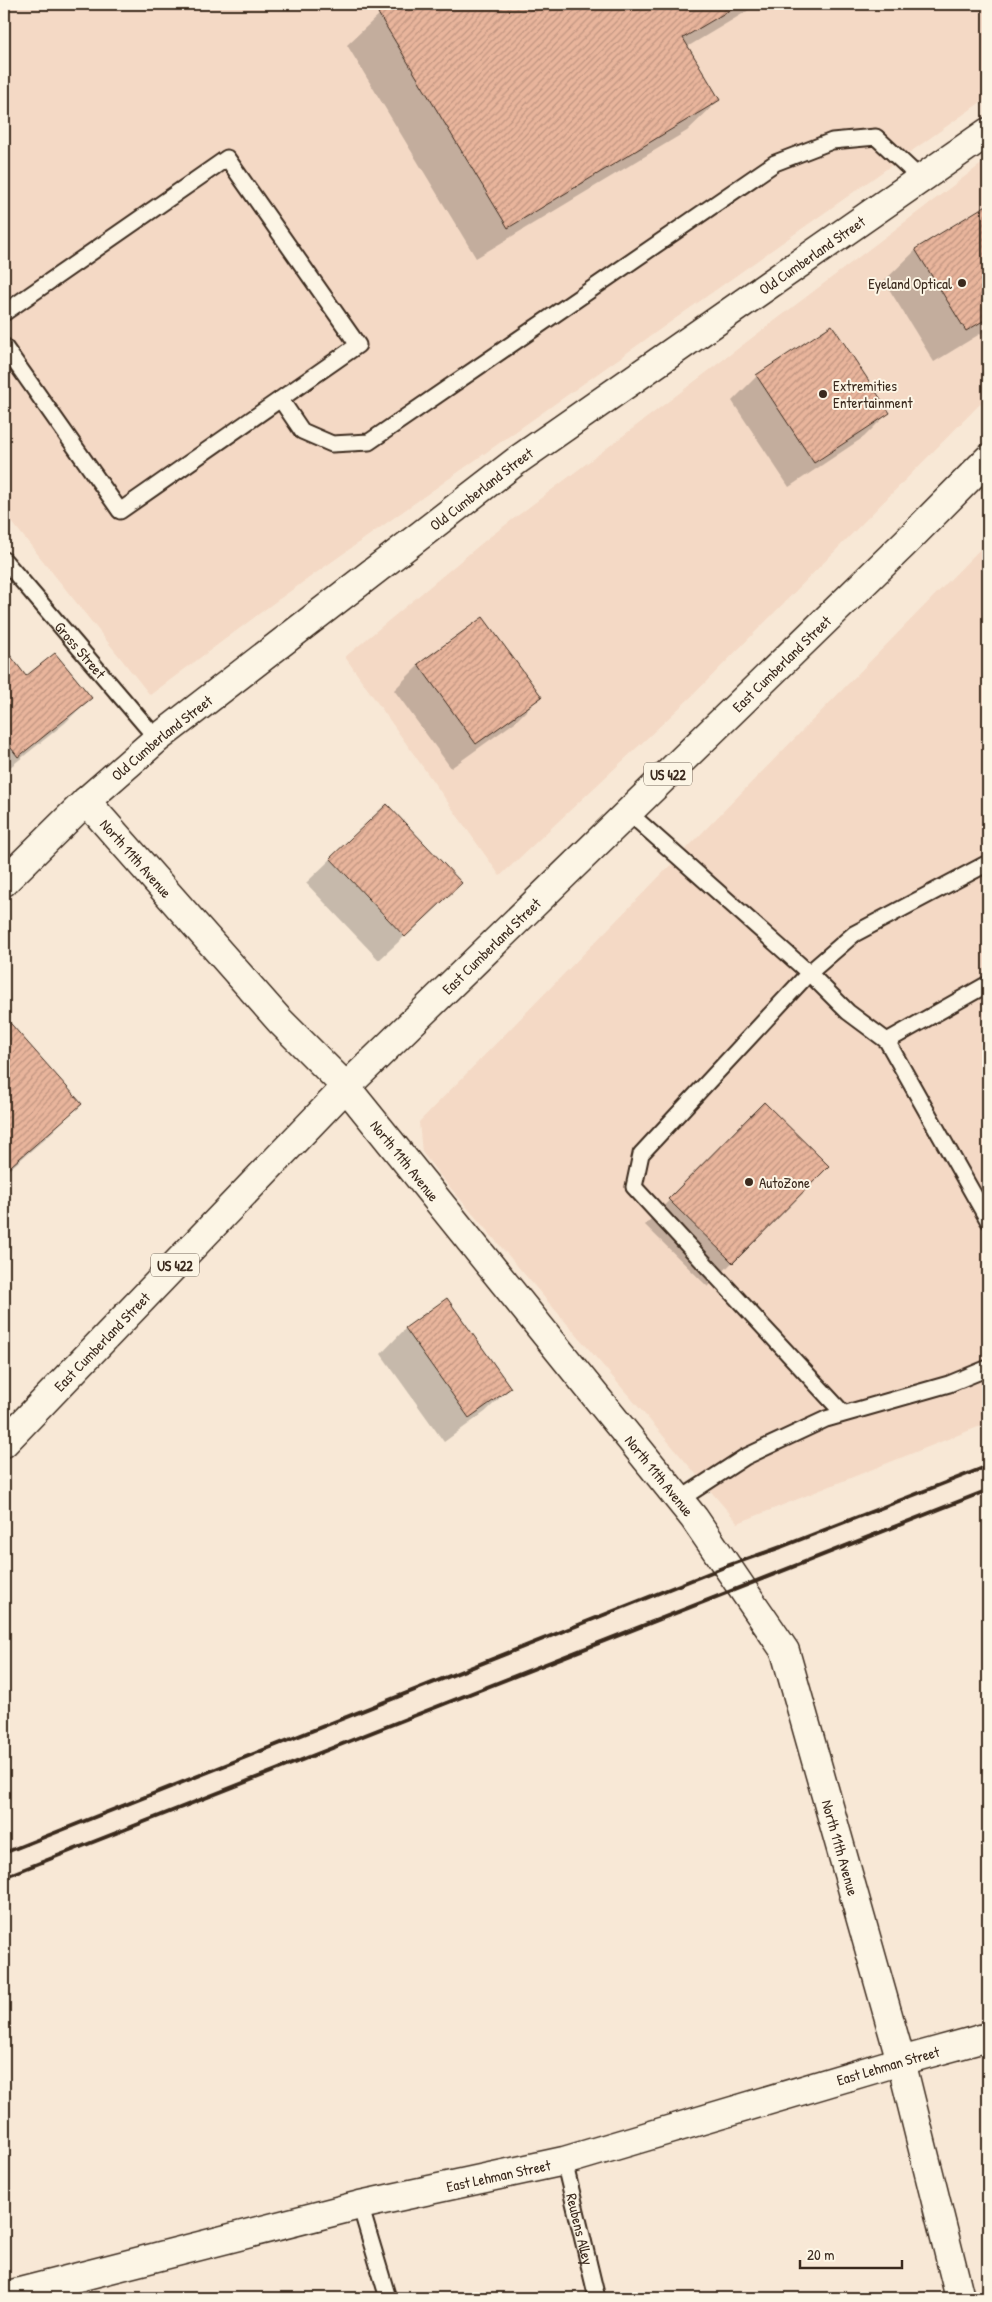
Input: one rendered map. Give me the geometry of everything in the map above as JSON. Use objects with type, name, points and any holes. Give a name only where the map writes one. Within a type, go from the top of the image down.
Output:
[{"type":"main road","name":"Old Cumberland Street","points":[[4,882],[86,800],[158,739],[519,460],[988,132]]},
{"type":"main road","name":"East Cumberland Street","points":[[4,1443],[346,1086],[988,459]]},
{"type":"main road","name":"North 11th Avenue","points":[[86,800],[280,1021],[346,1086],[694,1518],[785,1651],[901,2061],[960,2298]]},
{"type":"main road","name":"East Lehman Street","points":[[4,2296],[360,2205],[564,2161],[988,2037]]},
{"type":"lane","points":[[281,400],[302,431],[332,444],[369,442],[775,163],[832,141],[876,137],[921,179]]},
{"type":"lane","points":[[4,313],[227,158],[358,345],[120,511],[4,346]]},
{"type":"lane","name":"Gross Street","points":[[4,560],[158,739]]},
{"type":"lane","points":[[628,812],[809,973],[848,1012],[887,1040],[988,1220]]},
{"type":"lane","points":[[843,1414],[634,1187],[642,1154],[809,973],[854,934],[988,864]]},
{"type":"lane","points":[[887,1040],[988,985]]},
{"type":"lane","points":[[680,1500],[745,1457],[826,1418],[948,1384],[988,1368]]},
{"type":"lane","name":"Reubens Alley","points":[[564,2161],[597,2298]]},
{"type":"lane","points":[[360,2205],[388,2298]]},
{"type":"shaded area","points":[[4,4],[988,4],[988,97],[275,602],[150,695],[4,512]]},
{"type":"shaded area","points":[[988,159],[988,396],[692,696],[500,876],[345,657],[487,539]]},
{"type":"shaded area","points":[[988,541],[988,1423],[738,1523],[441,1177],[422,1152],[419,1122]]},
{"type":"building","points":[[393,4],[740,4],[683,38],[720,100],[508,228],[378,13]]},
{"type":"building","name":"Eyeland Optical","points":[[988,204],[988,318],[966,331],[915,249]]},
{"type":"building","name":"Extremities Entertainment","points":[[832,325],[890,413],[814,463],[756,375]]},
{"type":"building","points":[[483,617],[542,697],[476,744],[418,664]]},
{"type":"building","points":[[55,653],[92,698],[18,757],[4,739],[4,659],[10,655],[26,676]]},
{"type":"building","points":[[387,804],[462,883],[405,937],[330,858]]},
{"type":"building","points":[[4,1016],[82,1104],[4,1172]]},
{"type":"building","name":"AutoZone","points":[[764,1102],[829,1166],[733,1263],[668,1199]]},
{"type":"building","points":[[447,1298],[511,1388],[469,1418],[405,1328]]},
{"type":"railway","points":[[4,1853],[727,1566],[781,1547],[988,1466]]},
{"type":"railway","points":[[4,1877],[988,1490]]},
{"type":"place","name":"Eyeland Optical","points":[[962,283]]},
{"type":"place","name":"Extremities Entertainment","points":[[823,394]]},
{"type":"place","name":"AutoZone","points":[[749,1182]]}]
